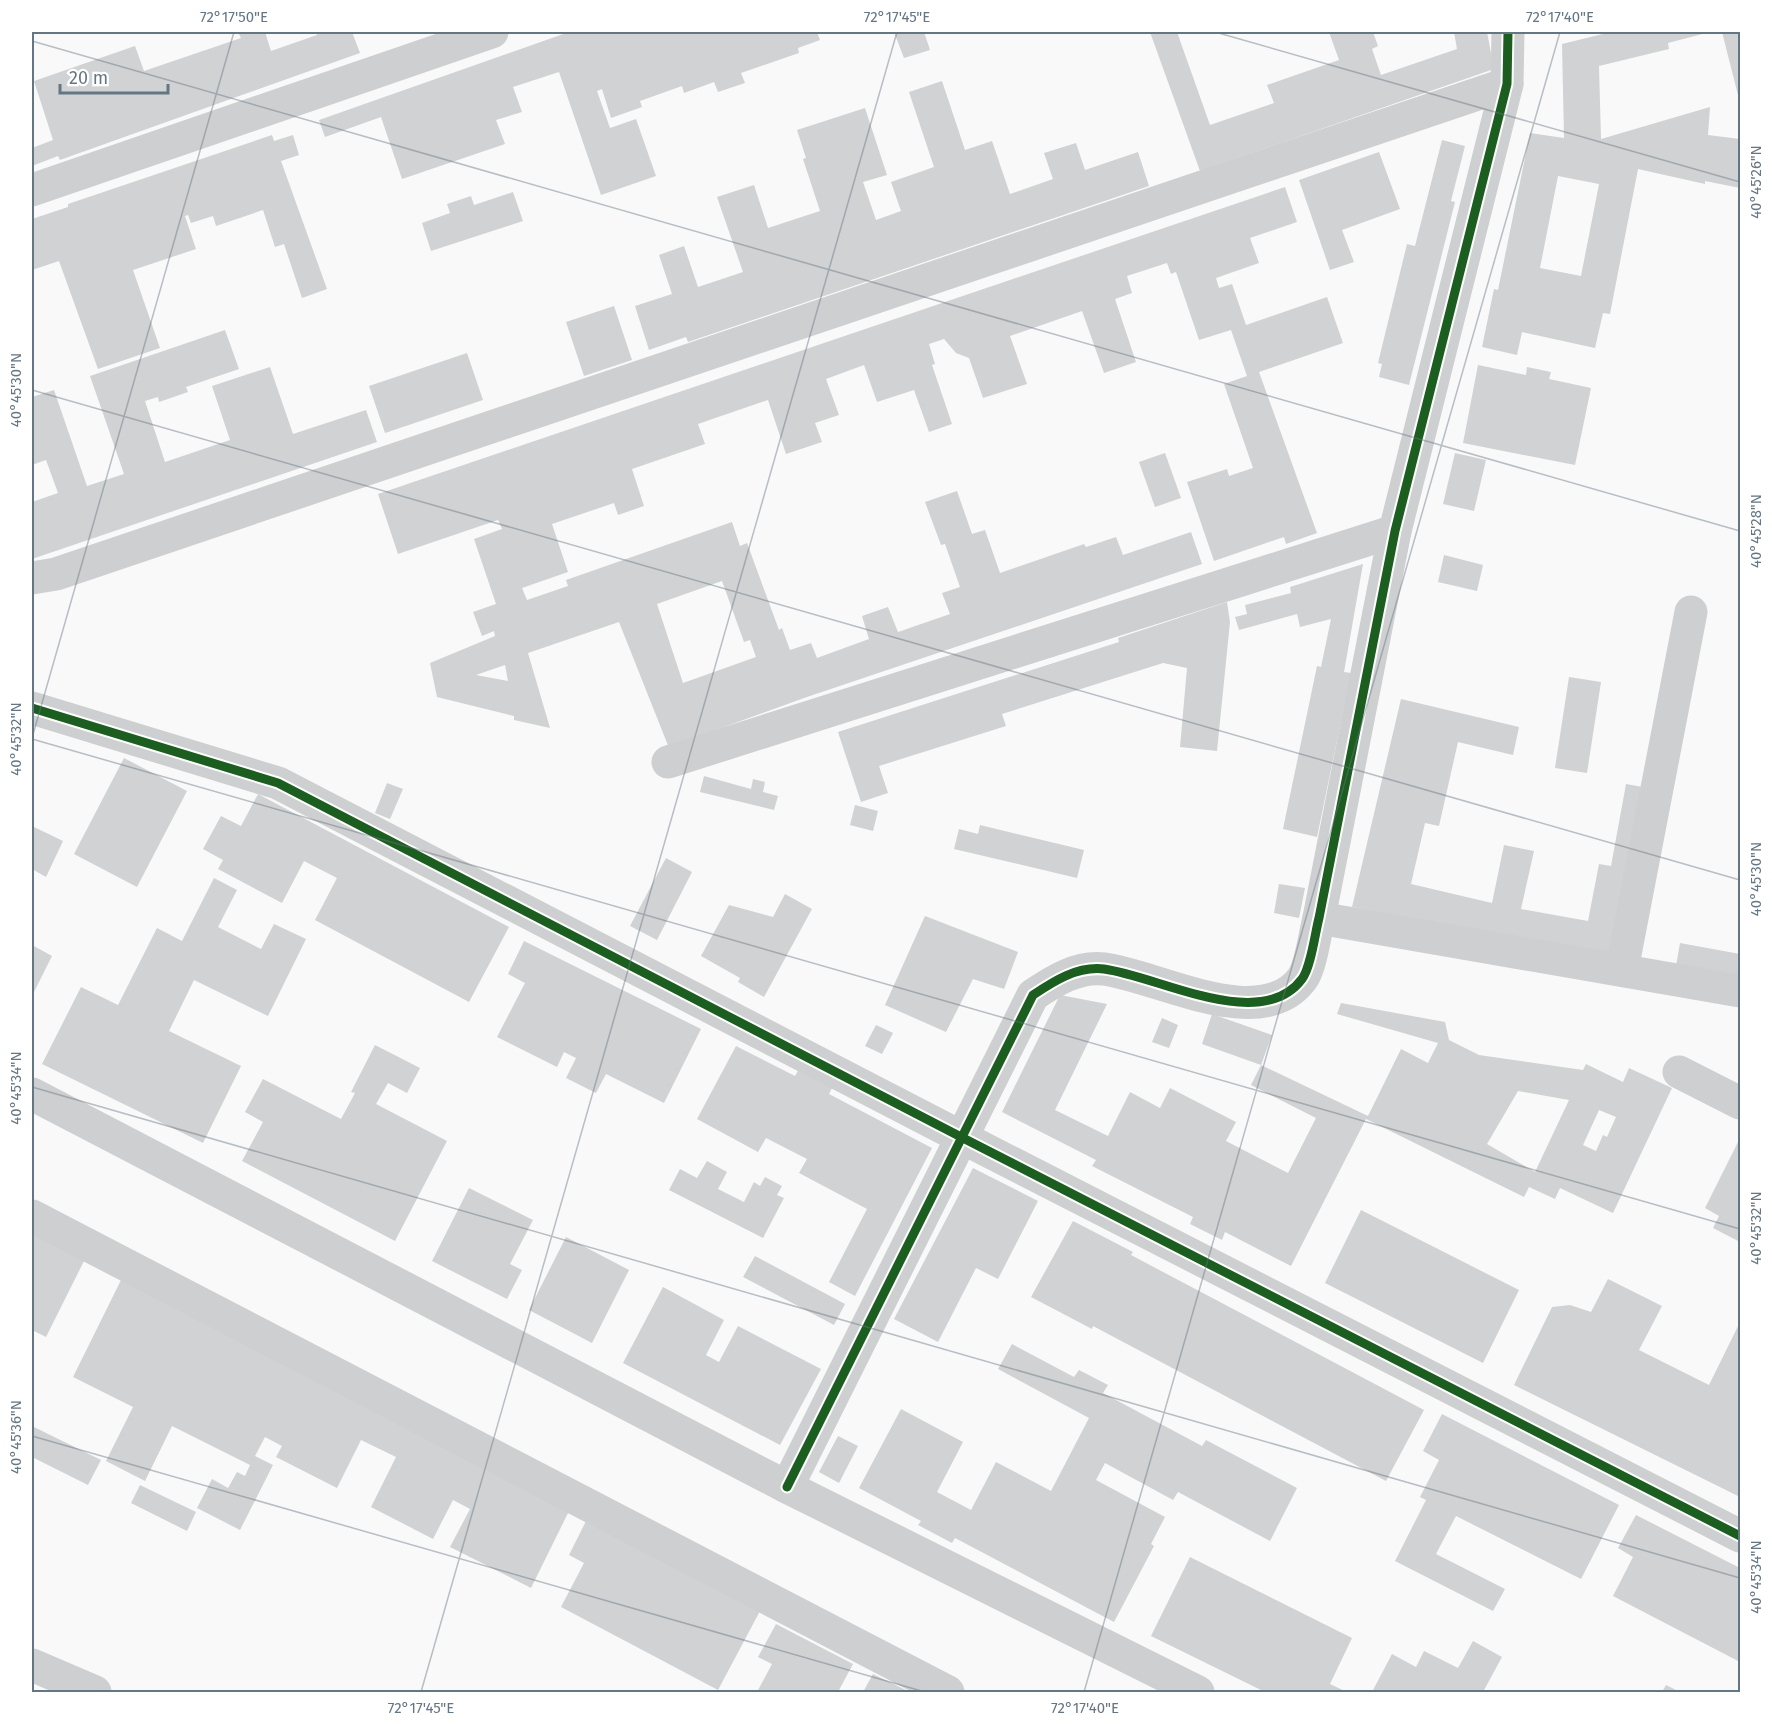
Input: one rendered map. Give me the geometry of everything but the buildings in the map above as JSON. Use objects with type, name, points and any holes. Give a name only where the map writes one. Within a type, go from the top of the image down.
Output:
[{"type":"street","points":[[32,190],[492,32]]},
{"type":"street","points":[[788,1487],[1033,995],[1064,975],[1103,969],[1179,990],[1254,1005],[1287,996],[1304,977],[1319,918],[1395,531],[1507,84],[1508,32]]},
{"type":"street","points":[[32,578],[56,574],[1507,84]]},
{"type":"street","points":[[668,762],[1395,531]]},
{"type":"street","points":[[1622,970],[1691,612]]},
{"type":"street","points":[[32,708],[278,783],[963,1138],[1740,1536]]},
{"type":"street","points":[[1319,918],[1740,991]]},
{"type":"street","points":[[1679,1072],[1740,1103]]},
{"type":"street","points":[[32,1094],[788,1487],[1198,1692]]},
{"type":"street","points":[[32,1216],[948,1692]]},
{"type":"street","points":[[32,1665],[95,1692]]},
{"type":"cycle path","points":[[787,1487],[1033,995],[1075,972],[1104,969],[1208,997],[1236,1002],[1261,1002],[1284,995],[1305,974],[1319,918],[1395,531],[1507,84],[1508,32]]},
{"type":"cycle path","points":[[32,708],[278,783],[963,1138],[1740,1536]]}]
